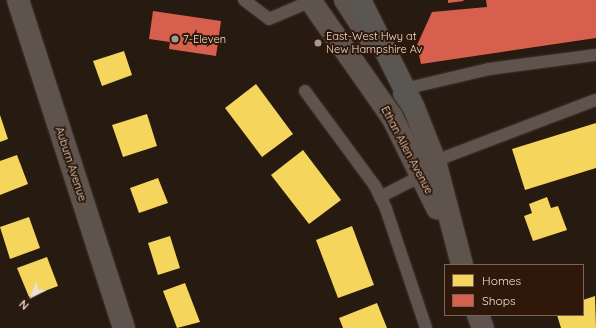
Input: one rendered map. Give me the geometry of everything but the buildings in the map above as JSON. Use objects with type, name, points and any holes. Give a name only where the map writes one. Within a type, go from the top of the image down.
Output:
[{"type":"main road","name":"Auburn Avenue","points":[[18,0],[124,328]]},
{"type":"main road","name":"Ethan Allen Avenue","points":[[345,0],[414,108],[428,168],[459,255]]},
{"type":"main road","points":[[360,0],[414,108]]},
{"type":"main road","name":"Ethan Allen Avenue","points":[[311,1],[428,168]]},
{"type":"main road","points":[[478,316],[483,328]]},
{"type":"lane","points":[[244,0],[269,19],[311,1]]},
{"type":"lane","points":[[404,89],[489,69],[596,55]]},
{"type":"lane","points":[[305,91],[380,197],[426,328]]},
{"type":"lane","points":[[380,197],[428,168],[596,100]]},
{"type":"place","name":"7-Eleven","points":[[175,39]]},
{"type":"place","name":"East-West Hwy at New Hampshire Av","points":[[318,43]]}]
